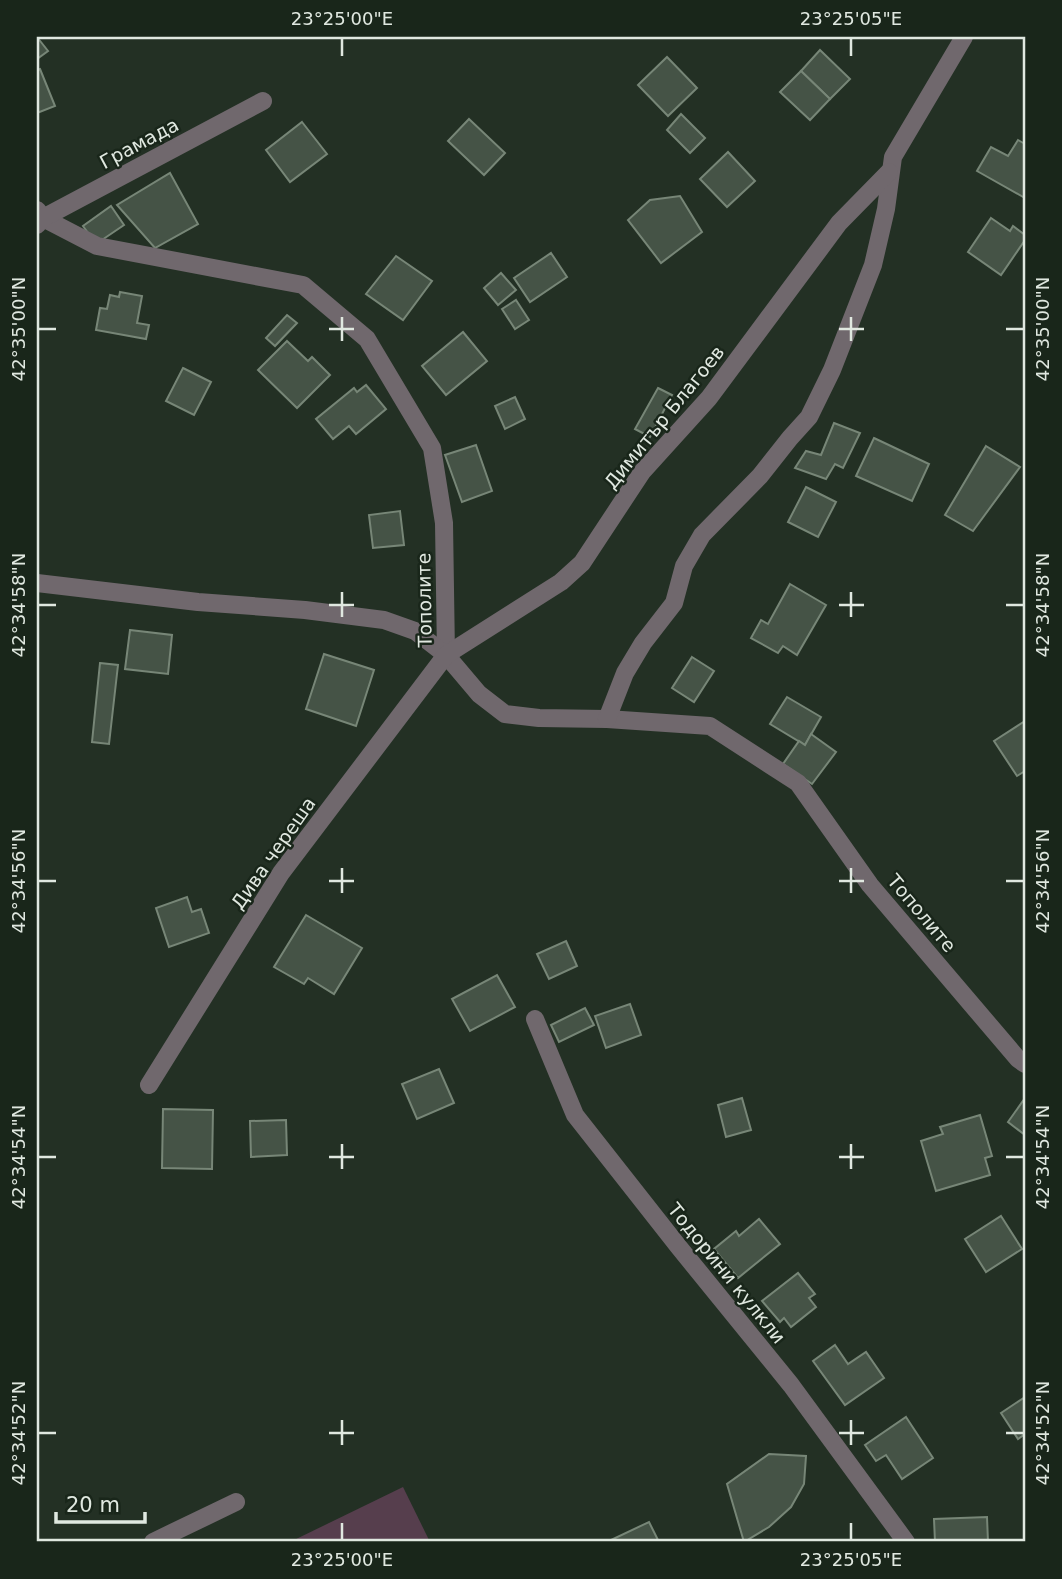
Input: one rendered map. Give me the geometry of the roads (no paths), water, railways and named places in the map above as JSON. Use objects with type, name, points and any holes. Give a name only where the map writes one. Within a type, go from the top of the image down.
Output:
[{"type":"street","name":"Димитър Благоев","points":[[607,719],[625,673],[643,643],[674,603],[684,566],[702,535],[760,476],[809,417],[832,370],[873,265],[886,209],[893,157],[964,37]]},
{"type":"street","name":"Грамада","points":[[39,217],[263,102]]},
{"type":"street","name":"Димитър Благоев","points":[[446,655],[561,582],[582,563],[642,472],[709,398],[839,223],[889,172]]},
{"type":"street","name":"Тополите","points":[[39,217],[97,246],[303,285],[367,339],[432,448],[444,523],[446,655],[479,694],[505,714],[710,726],[798,783],[870,885],[1017,1059],[1025,1064]]},
{"type":"street","points":[[37,583],[384,620],[415,631],[446,655]]},
{"type":"street","name":"Дива череша","points":[[149,1085],[281,873],[446,655]]},
{"type":"street","name":"Тодорини кулкли","points":[[535,1019],[575,1115],[791,1385],[906,1542]]},
{"type":"street","points":[[153,1542],[236,1502]]}]
